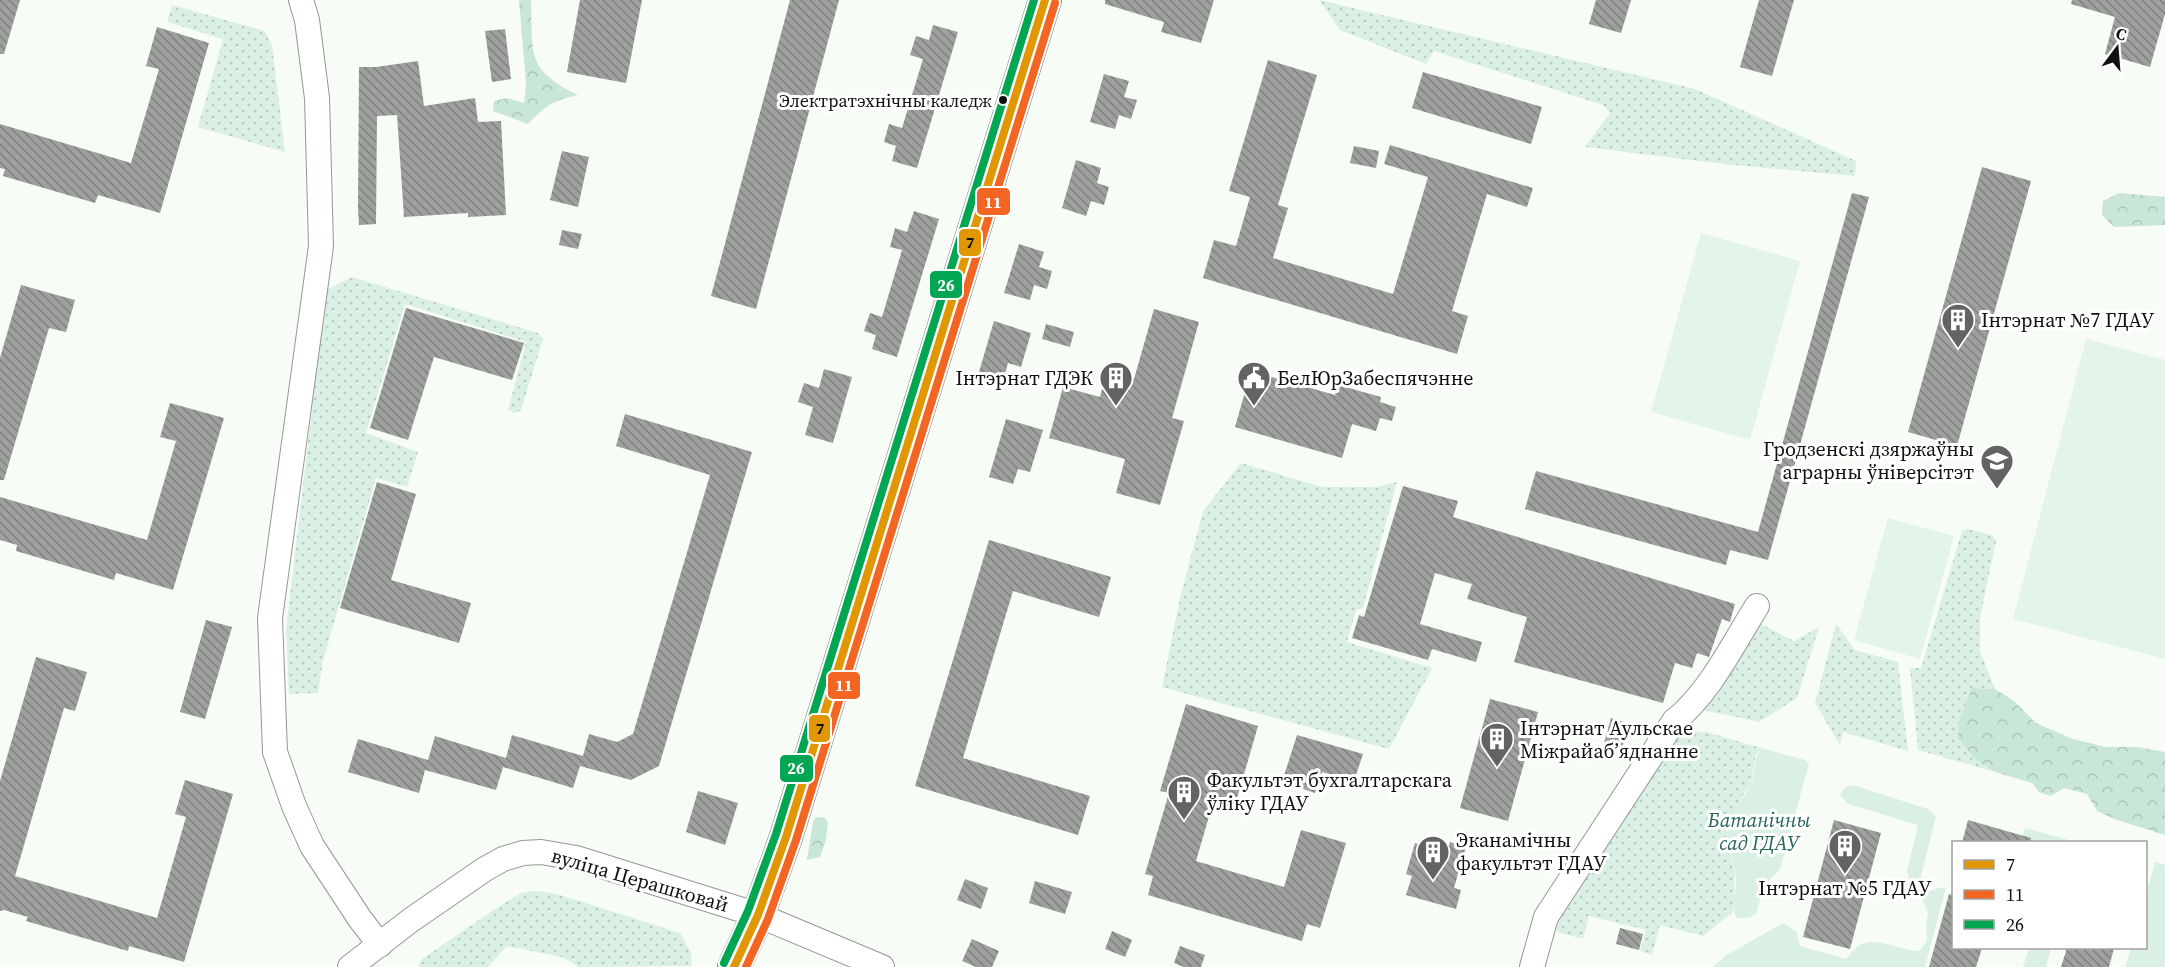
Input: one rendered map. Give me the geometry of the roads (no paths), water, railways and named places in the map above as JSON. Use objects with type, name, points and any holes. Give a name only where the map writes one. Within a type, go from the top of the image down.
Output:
[{"type":"main road","points":[[734,967],[758,915],[786,837],[1045,0]]},
{"type":"street","points":[[301,0],[317,98],[321,246],[270,618],[275,752],[294,806],[312,846],[380,945]]},
{"type":"street","points":[[1532,967],[1546,917],[1674,721],[1687,711],[1708,683],[1757,606]]},
{"type":"street","name":"вуліца Церашковай","points":[[350,967],[421,913],[485,869],[503,859],[523,853],[540,852],[576,858],[758,915],[882,967]]},
{"type":"place","name":"Электратэхнічны каледж","points":[[1003,100]]},
{"type":"place","name":"Інтэрнат №7 ГДАУ","points":[[1958,349]]},
{"type":"place","name":"Інтэрнат ГДЭК","points":[[1116,407]]},
{"type":"place","name":"БелЮрЗабеспячэнне","points":[[1254,407]]},
{"type":"place","name":"Гродзенскі дзяржаўны аграрны ўніверсітэт","points":[[1997,490]]},
{"type":"place","name":"Інтэрнат Аульскае Міжрайабʼяднанне","points":[[1497,768]]},
{"type":"place","name":"Факультэт бухгалтарскага ўліку ГДАУ","points":[[1184,821]]},
{"type":"place","name":"Інтэрнат №5 ГДАУ","points":[[1845,875]]},
{"type":"place","name":"Эканамічны факультэт ГДАУ","points":[[1433,881]]},
{"type":"park label","name":"Батанічны сад ГДАУ","points":[[1759,832]]}]
